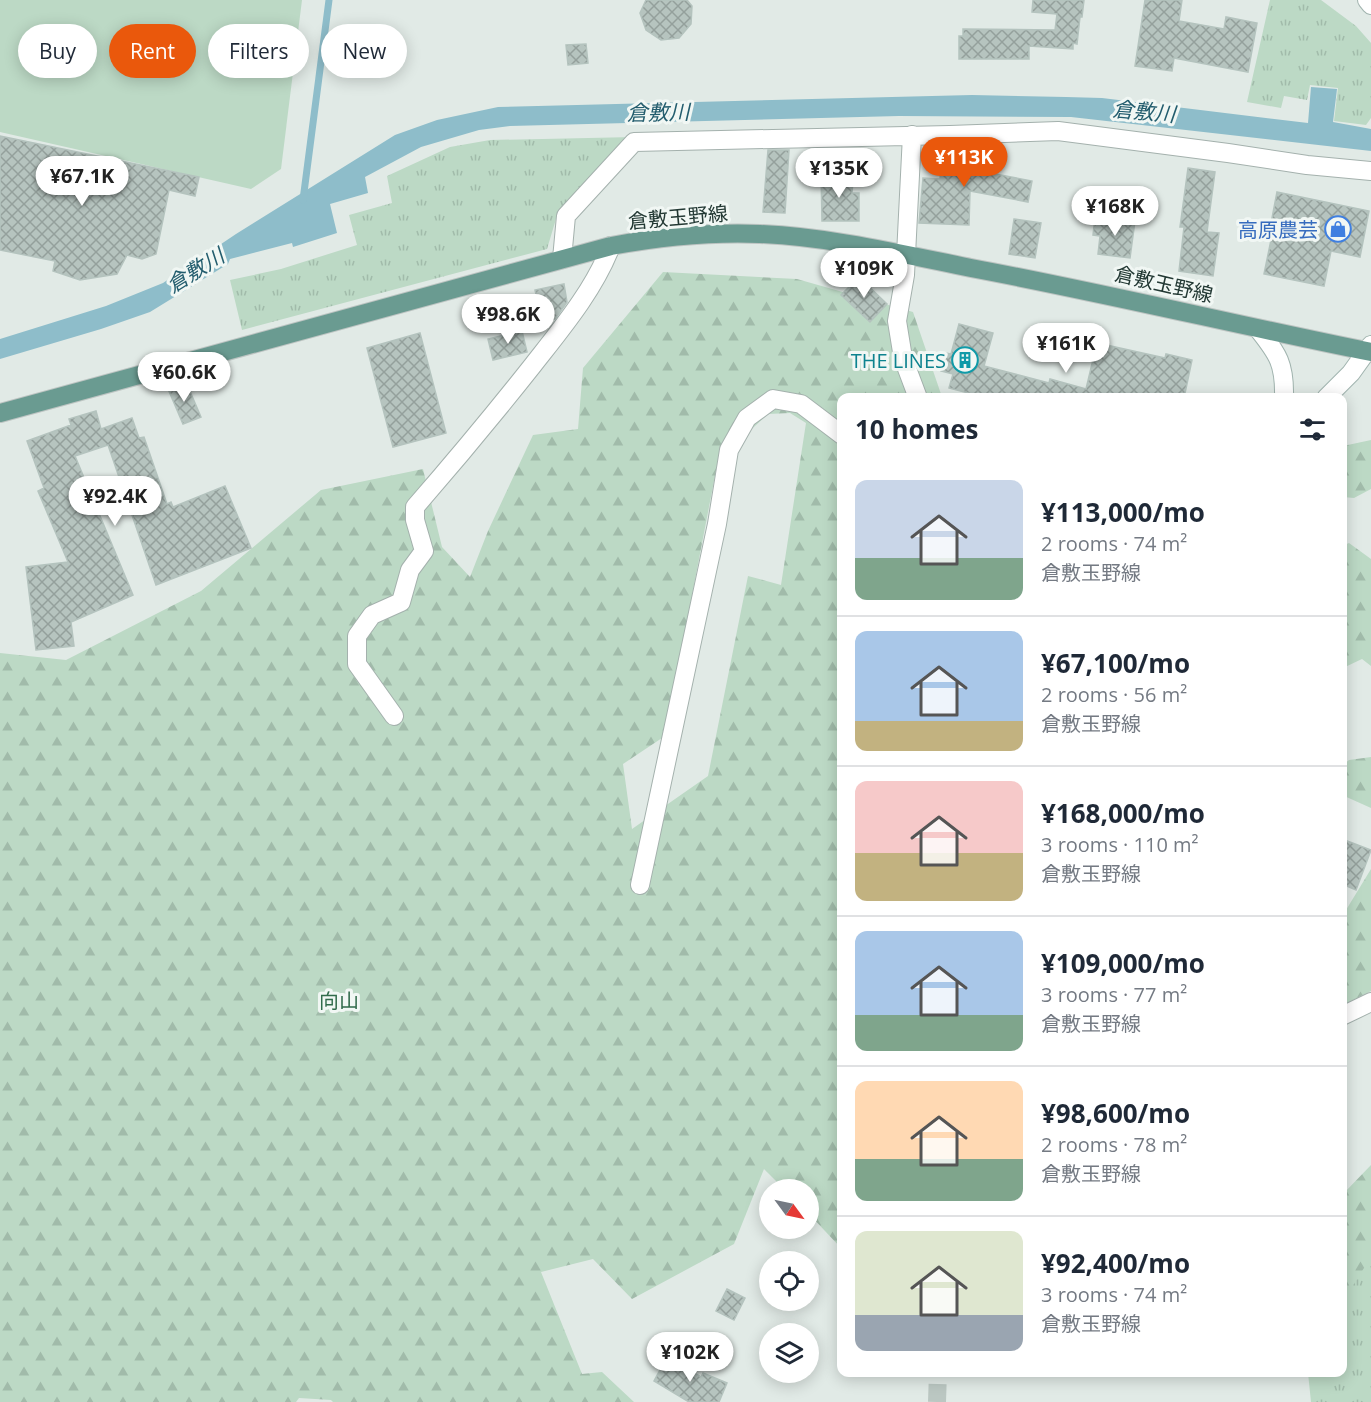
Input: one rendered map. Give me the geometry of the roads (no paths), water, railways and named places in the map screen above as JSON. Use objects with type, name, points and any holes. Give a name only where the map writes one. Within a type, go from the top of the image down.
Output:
[{"type":"main road","name":"倉敷玉野線","points":[[0,413],[611,246],[704,235],[761,234],[816,240],[904,255],[1082,289],[1258,329],[1370,349]]},
{"type":"street","points":[[1367,0],[1371,5]]},
{"type":"street","points":[[562,259],[566,216],[634,142],[1058,131],[1307,165],[1371,171]]},
{"type":"street","points":[[912,135],[904,275],[897,321],[903,358],[916,393]]},
{"type":"street","points":[[394,716],[357,664],[357,636],[372,615],[401,602],[410,570],[424,550],[415,520],[415,507],[563,327],[602,269],[611,246]]},
{"type":"street","points":[[1258,329],[1280,360],[1284,393]]},
{"type":"street","points":[[1331,393],[1370,349]]},
{"type":"street","points":[[640,885],[717,524],[729,450],[747,418],[772,399],[801,404],[837,431]]},
{"type":"street","points":[[1347,1014],[1371,1002]]},
{"type":"water","name":"倉敷川","points":[[1311,87],[1337,89],[1333,122],[1371,129],[1371,151],[1071,117],[899,116],[510,126],[479,130],[421,147],[365,177],[368,193],[330,204],[337,233],[293,247],[292,243],[230,259],[228,264],[150,312],[0,359],[0,339],[106,306],[163,283],[236,234],[395,135],[437,120],[498,107],[972,95],[1102,98],[1308,123]]},
{"type":"waterway","points":[[303,200],[329,0]]},
{"type":"tunnel","points":[[937,1402],[938,1377]]},
{"type":"place","name":"高原農芸","points":[[1338,229]]},
{"type":"place","name":"THE LINES","points":[[965,360]]},
{"type":"park label","name":"向山","points":[[339,1000]]}]
